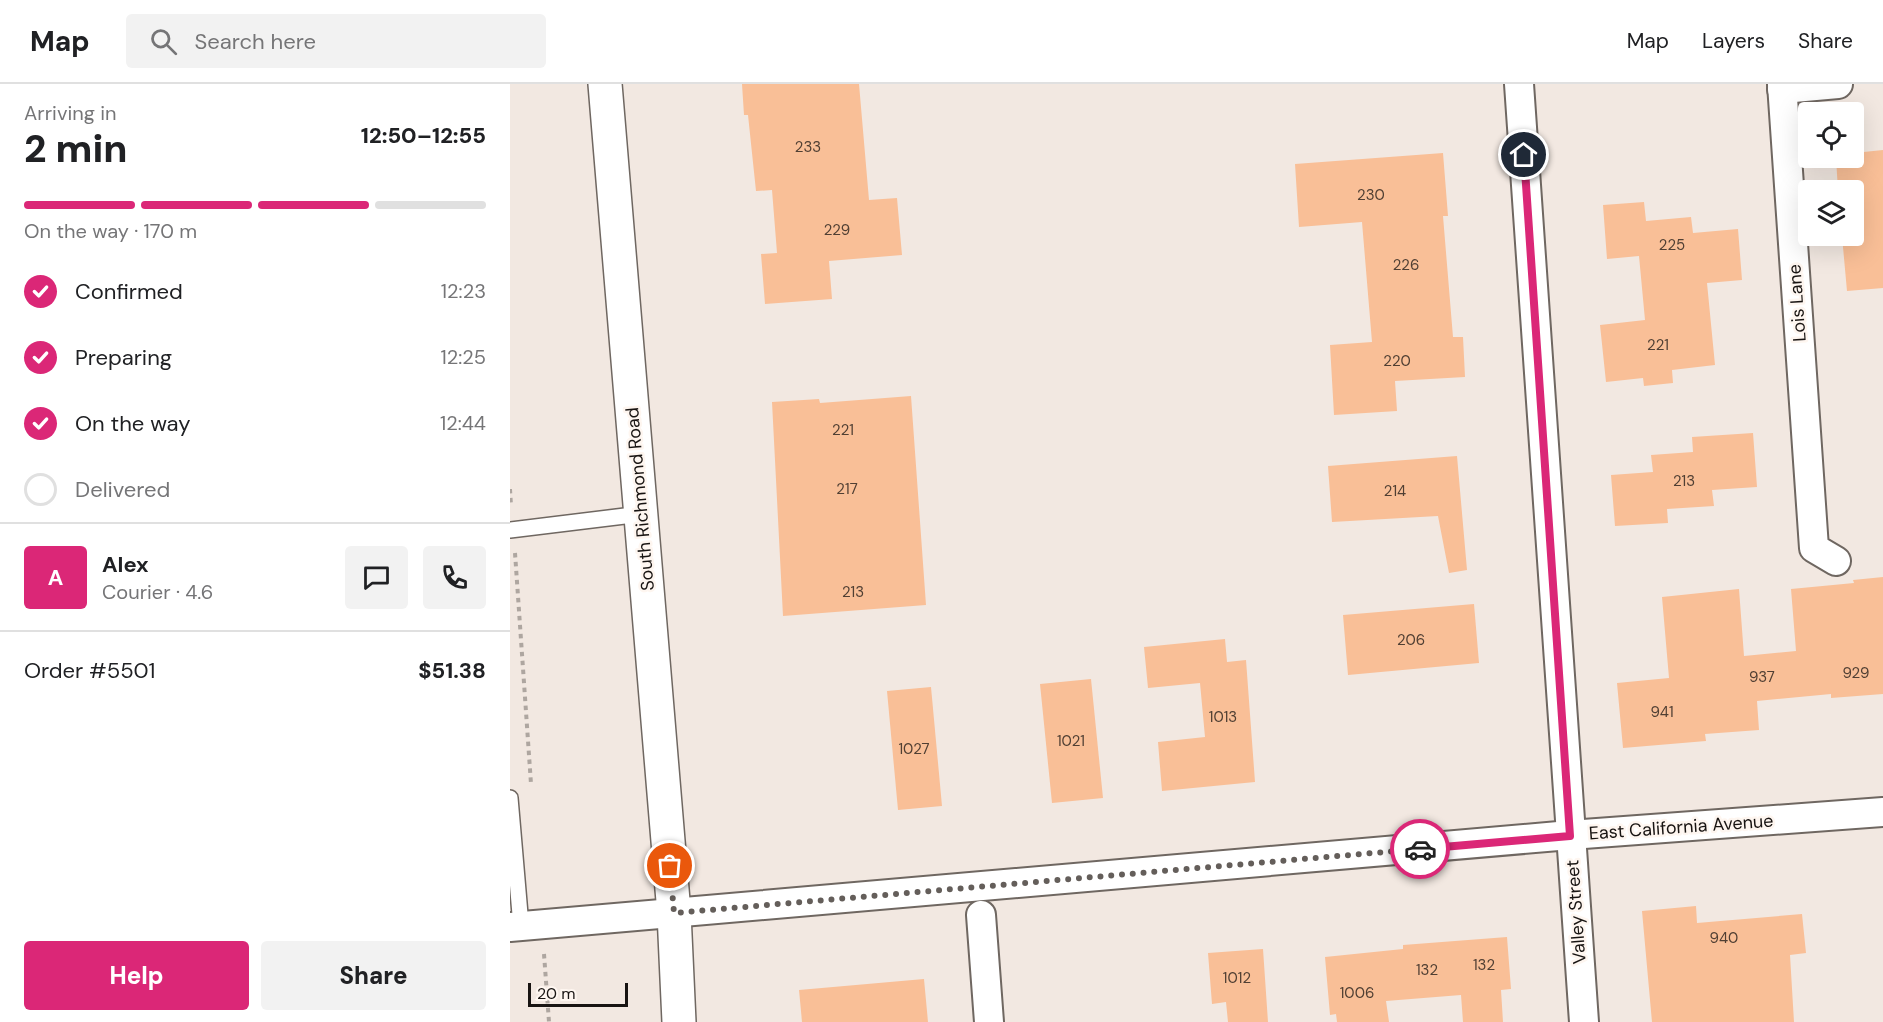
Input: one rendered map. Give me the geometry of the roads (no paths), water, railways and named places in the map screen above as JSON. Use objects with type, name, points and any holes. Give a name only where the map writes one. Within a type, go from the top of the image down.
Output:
[{"type":"street","name":"South Richmond Road","points":[[605,84],[674,913],[679,1022]]},
{"type":"street","name":"Valley Street","points":[[1519,84],[1584,1022]]},
{"type":"street","name":"Lois Lane","points":[[1836,561],[1815,548],[1782,86],[1839,84]]},
{"type":"street","name":"East California Avenue","points":[[524,926],[1570,836],[1883,812]]},
{"type":"street","points":[[981,915],[989,1022]]},
{"type":"lane","points":[[511,529],[641,514]]},
{"type":"lane","points":[[510,798],[524,926]]}]
